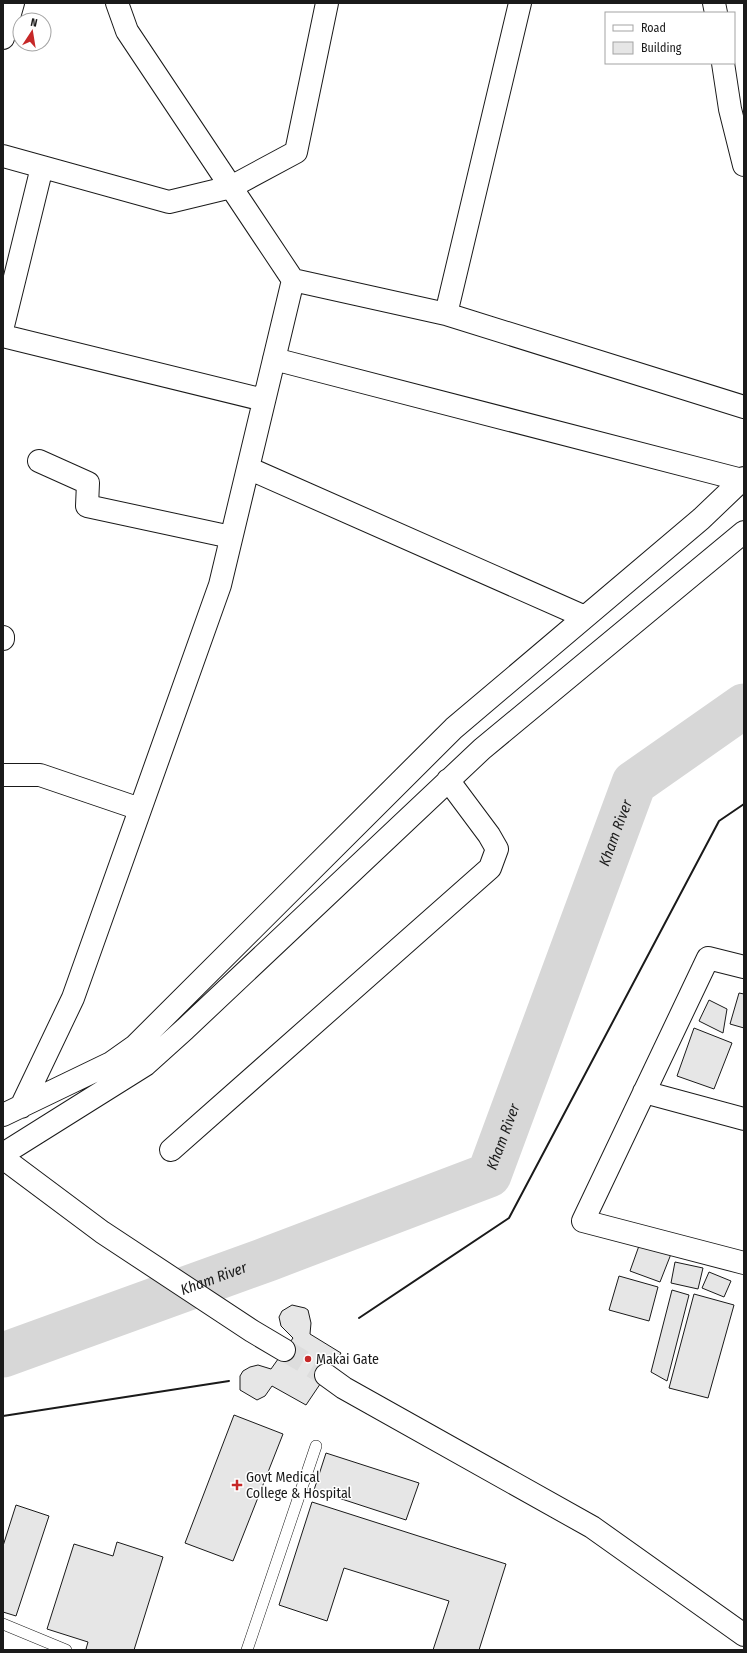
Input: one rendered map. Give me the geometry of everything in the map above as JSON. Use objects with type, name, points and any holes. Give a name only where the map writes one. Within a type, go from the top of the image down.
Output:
[{"type":"street","points":[[3,38],[13,3]]},
{"type":"street","points":[[117,3],[127,31],[293,280],[446,314],[744,407]]},
{"type":"street","points":[[3,156],[169,202],[231,187],[296,152],[327,3]]},
{"type":"street","points":[[446,314],[520,3]]},
{"type":"street","points":[[723,64],[730,109],[744,165]]},
{"type":"street","points":[[3,326],[42,167]]},
{"type":"street","points":[[12,1111],[73,998],[220,585],[293,280]]},
{"type":"street","points":[[3,336],[264,400]]},
{"type":"street","points":[[274,359],[743,479]]},
{"type":"street","points":[[39,461],[88,483],[87,506],[231,537]]},
{"type":"street","points":[[248,468],[585,617]]},
{"type":"street","points":[[12,1111],[111,1063],[135,1046],[454,728],[701,519],[743,479]]},
{"type":"street","points":[[3,1154],[146,1065],[482,749],[744,532]]},
{"type":"street","points":[[3,774],[40,775],[140,809]]},
{"type":"street","points":[[171,1150],[490,868],[497,849],[489,835],[448,780]]},
{"type":"street","points":[[744,967],[708,958],[582,1222],[744,1263]]},
{"type":"street","points":[[644,1092],[744,1120]]},
{"type":"street","points":[[3,1158],[102,1232],[252,1331],[284,1350]]},
{"type":"street","points":[[326,1375],[344,1388],[592,1527],[744,1635]]},
{"type":"lane","points":[[247,1650],[316,1446]]},
{"type":"lane","points":[[3,1624],[66,1650]]},
{"type":"building","points":[[739,993],[744,994],[744,1028],[730,1024]]},
{"type":"building","points":[[709,1000],[727,1009],[723,1033],[699,1021]]},
{"type":"building","points":[[694,1028],[732,1043],[714,1089],[677,1076]]},
{"type":"building","points":[[640,1243],[671,1254],[660,1282],[630,1271]]},
{"type":"building","points":[[675,1262],[703,1268],[698,1289],[671,1283]]},
{"type":"building","points":[[709,1272],[731,1281],[724,1297],[702,1288]]},
{"type":"building","points":[[619,1276],[658,1287],[649,1321],[609,1310]]},
{"type":"building","points":[[672,1290],[689,1295],[667,1381],[651,1372]]},
{"type":"building","points":[[694,1294],[734,1305],[708,1398],[669,1388]]},
{"type":"building","name":"Makai Gate","points":[[292,1305],[308,1310],[311,1323],[310,1334],[341,1353],[306,1405],[272,1386],[265,1396],[257,1400],[240,1390],[240,1376],[243,1371],[258,1365],[271,1369],[293,1338],[281,1326],[279,1317],[282,1311]]},
{"type":"building","points":[[234,1415],[283,1434],[233,1561],[185,1543]]},
{"type":"building","points":[[326,1453],[419,1483],[406,1520],[314,1490]]},
{"type":"building","points":[[312,1502],[506,1564],[479,1650],[433,1650],[449,1601],[344,1568],[327,1621],[279,1605]]},
{"type":"building","points":[[16,1505],[49,1516],[16,1616],[3,1612],[3,1546]]},
{"type":"building","points":[[117,1542],[163,1557],[134,1650],[89,1650],[86,1649],[88,1642],[47,1629],[74,1544],[113,1556]]},
{"type":"waterway","name":"Kham River","points":[[3,1355],[268,1259],[489,1175],[634,783],[744,706]]},
{"type":"tunnel","points":[[284,1350],[326,1375]]},
{"type":"wall","points":[[359,1318],[509,1218],[719,821],[744,804]]},
{"type":"wall","points":[[3,1416],[229,1381]]},
{"type":"place","name":"Makai Gate","points":[[308,1359]]},
{"type":"place","name":"Govt Medical College & Hospital","points":[[237,1485]]}]
